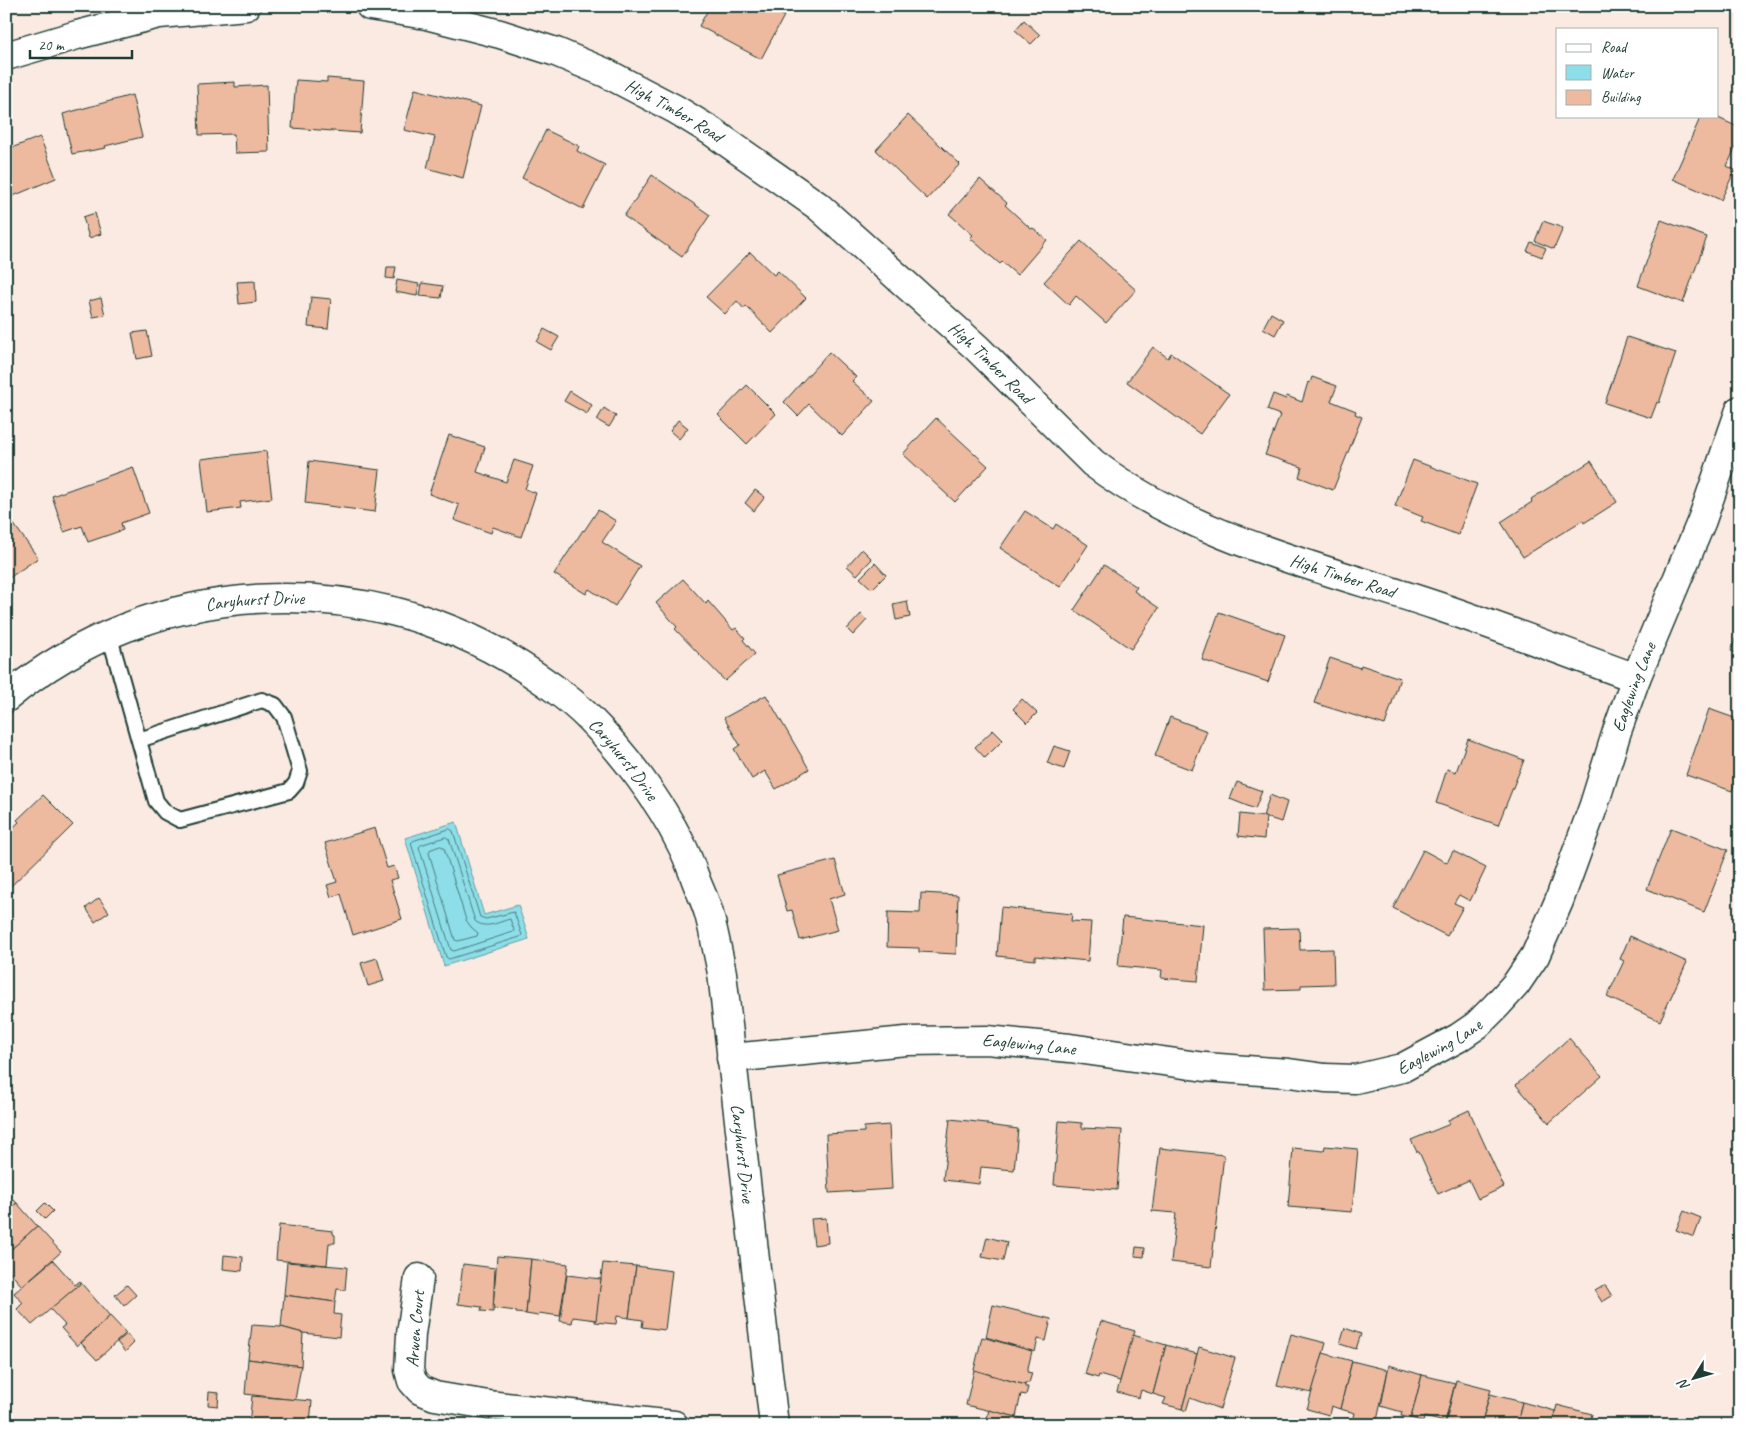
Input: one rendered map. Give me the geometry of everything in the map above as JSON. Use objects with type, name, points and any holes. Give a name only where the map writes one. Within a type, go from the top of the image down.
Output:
[{"type":"street","points":[[6,56],[159,14],[246,6]]},
{"type":"street","name":"High Timber Road","points":[[370,6],[426,15],[500,34],[556,52],[606,73],[675,109],[711,131],[818,206],[977,348],[1093,463],[1144,497],[1233,538],[1330,572],[1437,606],[1636,678]]},
{"type":"street","name":"Eaglewing Lane","points":[[732,1058],[906,1041],[987,1040],[1070,1048],[1205,1067],[1355,1079],[1402,1068],[1458,1038],[1477,1025],[1516,984],[1535,956],[1559,901],[1594,805],[1617,730],[1636,678],[1702,520],[1740,410]]},
{"type":"street","name":"Caryhurst Drive","points":[[6,698],[48,668],[87,644],[109,634],[161,616],[197,606],[262,598],[305,597],[364,605],[424,620],[475,640],[505,656],[539,678],[588,717],[623,757],[662,810],[682,846],[708,913],[722,973],[774,1425]]},
{"type":"street","name":"Arwen Court","points":[[419,1278],[411,1334],[409,1370],[412,1381],[420,1390],[434,1396],[488,1406],[674,1425]]},
{"type":"lane","points":[[109,634],[156,801],[165,812],[180,820],[289,791],[296,783],[300,771],[284,718],[275,705],[262,700],[139,740]]},
{"type":"water","points":[[456,822],[484,915],[518,905],[529,939],[444,966],[405,838]]},
{"type":"building","points":[[710,6],[766,6],[784,16],[761,59],[699,26]]},
{"type":"building","points":[[1024,20],[1040,35],[1031,44],[1015,30]]},
{"type":"building","points":[[327,78],[364,81],[360,133],[292,128],[296,80],[327,82]]},
{"type":"building","points":[[235,82],[235,87],[267,85],[269,152],[235,153],[234,134],[199,135],[197,84]]},
{"type":"building","points":[[415,89],[481,106],[463,178],[427,168],[435,137],[404,130]]},
{"type":"building","points":[[132,95],[142,137],[105,146],[106,148],[72,154],[63,114]]},
{"type":"building","points":[[908,115],[960,164],[927,199],[876,150]]},
{"type":"building","points":[[1700,118],[1718,118],[1740,128],[1740,137],[1727,166],[1735,170],[1721,200],[1673,179]]},
{"type":"building","points":[[546,130],[579,146],[577,151],[605,165],[583,209],[522,178]]},
{"type":"building","points":[[40,137],[56,178],[6,199],[6,150]]},
{"type":"building","points":[[652,175],[710,215],[682,257],[624,216]]},
{"type":"building","points":[[980,179],[1007,203],[1005,205],[1031,229],[1033,228],[1047,240],[1017,275],[1002,262],[1000,264],[970,238],[973,235],[949,214]]},
{"type":"building","points":[[95,213],[101,234],[89,238],[83,217]]},
{"type":"building","points":[[1661,220],[1707,237],[1683,303],[1638,286]]},
{"type":"building","points":[[1543,221],[1563,228],[1554,249],[1535,241]]},
{"type":"building","points":[[1081,241],[1136,290],[1106,323],[1076,296],[1069,305],[1044,282]]},
{"type":"building","points":[[1531,242],[1546,248],[1542,257],[1527,251]]},
{"type":"building","points":[[750,252],[774,275],[778,271],[806,298],[772,333],[746,306],[744,309],[737,301],[725,314],[706,297]]},
{"type":"building","points":[[387,267],[396,267],[394,279],[386,278]]},
{"type":"building","points":[[397,280],[419,284],[417,296],[395,292]]},
{"type":"building","points":[[255,281],[256,302],[239,304],[237,282]]},
{"type":"building","points":[[422,283],[443,286],[441,298],[420,296]]},
{"type":"building","points":[[311,297],[331,299],[328,329],[308,327]]},
{"type":"building","points":[[101,298],[105,315],[93,317],[89,301]]},
{"type":"building","points":[[1271,313],[1283,320],[1275,335],[1263,328]]},
{"type":"building","points":[[544,329],[559,337],[551,350],[537,342]]},
{"type":"building","points":[[147,331],[152,356],[137,359],[132,333]]},
{"type":"building","points":[[1627,337],[1676,353],[1659,403],[1657,402],[1651,418],[1605,403]]},
{"type":"building","points":[[1153,347],[1168,358],[1171,353],[1229,394],[1200,434],[1127,382]]},
{"type":"building","points":[[829,352],[856,377],[852,381],[874,401],[842,436],[809,404],[798,416],[784,402]]},
{"type":"building","points":[[1312,377],[1337,386],[1331,401],[1356,411],[1355,414],[1362,417],[1333,490],[1299,477],[1302,467],[1265,455],[1280,415],[1267,410],[1273,394],[1286,399],[1287,396],[1302,402],[1308,382],[1310,383]]},
{"type":"building","points":[[747,385],[776,414],[747,444],[718,415]]},
{"type":"building","points":[[570,391],[592,405],[587,414],[564,401]]},
{"type":"building","points":[[604,408],[616,416],[609,427],[597,420]]},
{"type":"building","points":[[936,418],[988,466],[955,502],[903,454]]},
{"type":"building","points":[[678,420],[688,428],[679,439],[670,431]]},
{"type":"building","points":[[449,435],[485,447],[477,472],[506,482],[514,460],[533,466],[525,489],[536,493],[521,537],[493,527],[491,533],[454,520],[459,505],[429,494]]},
{"type":"building","points":[[266,451],[272,498],[240,502],[241,508],[207,512],[201,459]]},
{"type":"building","points":[[1413,460],[1477,484],[1458,535],[1421,521],[1423,517],[1395,506]]},
{"type":"building","points":[[309,461],[380,470],[375,512],[305,503]]},
{"type":"building","points":[[1591,461],[1617,502],[1584,523],[1583,520],[1523,557],[1501,522],[1532,502],[1531,499]]},
{"type":"building","points":[[133,467],[149,513],[121,523],[123,530],[88,542],[82,526],[64,532],[52,496]]},
{"type":"building","points":[[755,490],[765,497],[754,511],[745,503]]},
{"type":"building","points":[[598,510],[616,521],[602,542],[640,566],[615,606],[589,589],[586,594],[554,574]]},
{"type":"building","points":[[1025,511],[1053,529],[1056,524],[1088,545],[1060,587],[1000,548]]},
{"type":"building","points":[[13,523],[38,558],[6,580],[6,528]]},
{"type":"building","points":[[862,549],[872,559],[857,575],[847,566]]},
{"type":"building","points":[[875,563],[886,575],[872,589],[860,578]]},
{"type":"building","points":[[1104,565],[1137,587],[1134,591],[1159,608],[1131,649],[1074,610]]},
{"type":"building","points":[[683,579],[706,604],[708,601],[733,630],[736,628],[755,654],[725,681],[675,629],[677,627],[656,603]]},
{"type":"building","points":[[907,601],[910,617],[896,620],[893,604]]},
{"type":"building","points":[[1219,612],[1285,635],[1268,682],[1202,660]]},
{"type":"building","points":[[861,614],[867,620],[853,635],[847,629]]},
{"type":"building","points":[[1740,626],[1740,654],[1731,651]]},
{"type":"building","points":[[1330,658],[1360,668],[1361,665],[1400,678],[1385,725],[1314,703]]},
{"type":"building","points":[[766,695],[809,769],[776,789],[765,771],[752,779],[734,749],[740,745],[724,718]]},
{"type":"building","points":[[1022,699],[1037,713],[1027,723],[1013,709]]},
{"type":"building","points":[[1709,709],[1740,720],[1740,769],[1732,791],[1686,775]]},
{"type":"building","points":[[1170,717],[1207,731],[1192,770],[1155,756]]},
{"type":"building","points":[[993,730],[1003,740],[985,758],[975,747]]},
{"type":"building","points":[[1468,739],[1524,760],[1498,825],[1436,803],[1447,769],[1456,772]]},
{"type":"building","points":[[1054,746],[1070,751],[1064,769],[1047,763]]},
{"type":"building","points":[[1237,782],[1262,791],[1255,809],[1230,799]]},
{"type":"building","points":[[43,795],[73,825],[7,890],[6,834],[19,822],[17,820]]},
{"type":"building","points":[[1270,795],[1287,802],[1281,822],[1263,816]]},
{"type":"building","points":[[1240,814],[1266,817],[1264,839],[1238,836]]},
{"type":"building","points":[[375,828],[387,868],[394,866],[398,878],[390,880],[402,919],[353,935],[341,894],[331,897],[327,885],[337,882],[325,843]]},
{"type":"building","points":[[1671,828],[1728,850],[1704,912],[1647,889]]},
{"type":"building","points":[[1423,850],[1447,863],[1453,851],[1486,868],[1470,901],[1459,895],[1454,903],[1463,907],[1447,936],[1393,908]]},
{"type":"building","points":[[835,860],[845,894],[829,899],[838,930],[800,940],[792,910],[787,911],[777,875]]},
{"type":"building","points":[[921,893],[958,895],[956,954],[919,952],[919,948],[887,947],[888,912],[920,913]]},
{"type":"building","points":[[99,898],[109,912],[95,922],[86,908]]},
{"type":"building","points":[[1001,907],[1072,914],[1071,921],[1091,922],[1088,961],[1035,956],[1035,960],[997,956]]},
{"type":"building","points":[[1123,917],[1203,925],[1198,981],[1161,978],[1162,970],[1118,966]]},
{"type":"building","points":[[1299,928],[1300,950],[1333,949],[1334,984],[1301,985],[1301,989],[1265,990],[1263,929]]},
{"type":"building","points":[[1630,936],[1687,962],[1660,1021],[1607,997],[1624,961],[1620,959]]},
{"type":"building","points":[[377,958],[384,981],[368,986],[361,963]]},
{"type":"building","points":[[1569,1038],[1602,1076],[1549,1123],[1516,1085]]},
{"type":"building","points":[[1469,1110],[1504,1187],[1478,1199],[1469,1180],[1438,1194],[1419,1152],[1417,1152],[1411,1140],[1450,1124],[1448,1120]]},
{"type":"building","points":[[950,1119],[1018,1129],[1014,1170],[981,1167],[979,1184],[943,1180]]},
{"type":"building","points":[[1059,1121],[1082,1123],[1082,1128],[1122,1130],[1117,1190],[1054,1185]]},
{"type":"building","points":[[889,1125],[892,1189],[829,1193],[826,1134],[864,1132],[864,1127]]},
{"type":"building","points":[[1325,1146],[1358,1149],[1352,1212],[1288,1207],[1293,1148],[1324,1151]]},
{"type":"building","points":[[1160,1148],[1224,1155],[1211,1267],[1171,1262],[1176,1213],[1152,1211]]},
{"type":"building","points":[[6,1199],[9,1203],[13,1199],[17,1203],[6,1212]]},
{"type":"building","points":[[17,1203],[37,1226],[6,1254],[6,1212]]},
{"type":"building","points":[[45,1203],[53,1211],[45,1219],[37,1211]]},
{"type":"building","points":[[1684,1211],[1701,1218],[1694,1237],[1676,1230]]},
{"type":"building","points":[[826,1218],[828,1243],[814,1245],[811,1219]]},
{"type":"building","points":[[279,1225],[333,1231],[335,1243],[329,1243],[327,1265],[276,1260]]},
{"type":"building","points":[[37,1226],[61,1252],[22,1286],[6,1270],[6,1254]]},
{"type":"building","points":[[987,1237],[1007,1242],[1003,1261],[982,1257]]},
{"type":"building","points":[[1136,1247],[1145,1248],[1144,1257],[1135,1256]]},
{"type":"building","points":[[224,1255],[243,1257],[242,1271],[223,1269]]},
{"type":"building","points":[[497,1256],[531,1259],[526,1314],[493,1308]]},
{"type":"building","points":[[531,1259],[568,1264],[560,1316],[539,1313],[538,1316],[526,1314]]},
{"type":"building","points":[[53,1260],[75,1285],[80,1281],[81,1283],[32,1325],[17,1309],[23,1303],[14,1293]]},
{"type":"building","points":[[287,1262],[347,1267],[345,1290],[337,1289],[335,1302],[284,1295]]},
{"type":"building","points":[[603,1263],[636,1266],[629,1318],[617,1316],[616,1324],[595,1322]]},
{"type":"building","points":[[463,1264],[495,1268],[493,1312],[481,1311],[482,1307],[458,1304]]},
{"type":"building","points":[[636,1266],[672,1271],[665,1330],[642,1327],[643,1320],[629,1318]]},
{"type":"building","points":[[567,1275],[601,1279],[596,1320],[573,1317],[572,1323],[560,1321]]},
{"type":"building","points":[[81,1283],[110,1316],[77,1346],[61,1328],[65,1325],[50,1309]]},
{"type":"building","points":[[127,1285],[136,1295],[124,1306],[115,1295]]},
{"type":"building","points":[[1605,1285],[1612,1296],[1602,1302],[1595,1291]]},
{"type":"building","points":[[284,1295],[335,1302],[334,1314],[341,1315],[339,1337],[303,1333],[281,1327]]},
{"type":"building","points":[[993,1305],[1051,1319],[1046,1341],[1038,1339],[1035,1352],[986,1337]]},
{"type":"building","points":[[110,1316],[126,1333],[97,1360],[81,1343]]},
{"type":"building","points":[[1101,1321],[1135,1331],[1120,1381],[1099,1375],[1098,1378],[1085,1374]]},
{"type":"building","points":[[252,1325],[281,1327],[303,1333],[301,1366],[248,1359]]},
{"type":"building","points":[[1345,1328],[1361,1334],[1356,1349],[1340,1344]]},
{"type":"building","points":[[127,1334],[134,1343],[125,1352],[117,1342]]},
{"type":"building","points":[[1291,1334],[1326,1343],[1312,1393],[1277,1386]]},
{"type":"building","points":[[1133,1335],[1166,1345],[1153,1394],[1141,1390],[1139,1398],[1117,1392]]},
{"type":"building","points":[[982,1337],[1032,1351],[1027,1372],[1032,1373],[1029,1383],[1025,1385],[974,1370]]},
{"type":"building","points":[[1166,1345],[1197,1354],[1182,1409],[1163,1404],[1166,1398],[1153,1394]]},
{"type":"building","points":[[1199,1347],[1235,1358],[1220,1409],[1190,1398],[1186,1411],[1182,1409]]},
{"type":"building","points":[[1323,1353],[1352,1361],[1340,1409],[1331,1406],[1329,1415],[1307,1409]]},
{"type":"building","points":[[248,1359],[301,1366],[295,1400],[245,1394]]},
{"type":"building","points":[[1352,1361],[1388,1370],[1376,1425],[1353,1421],[1355,1413],[1340,1409]]},
{"type":"building","points":[[1389,1365],[1422,1375],[1411,1418],[1401,1416],[1402,1412],[1381,1406]]},
{"type":"building","points":[[974,1370],[1028,1387],[1026,1395],[1021,1394],[1016,1417],[966,1405]]},
{"type":"building","points":[[1422,1375],[1455,1383],[1445,1422],[1424,1417],[1423,1422],[1411,1418]]},
{"type":"building","points":[[1456,1380],[1491,1389],[1481,1425],[1445,1425]]},
{"type":"building","points":[[209,1392],[219,1393],[218,1406],[208,1405]]},
{"type":"building","points":[[1490,1394],[1522,1402],[1517,1425],[1481,1425]]},
{"type":"building","points":[[252,1396],[312,1401],[310,1424],[249,1425]]},
{"type":"building","points":[[1522,1402],[1555,1411],[1552,1425],[1517,1425]]},
{"type":"building","points":[[1557,1405],[1592,1414],[1589,1425],[1552,1425]]},
{"type":"building","points":[[989,1410],[1028,1420],[1027,1425],[985,1425]]}]
